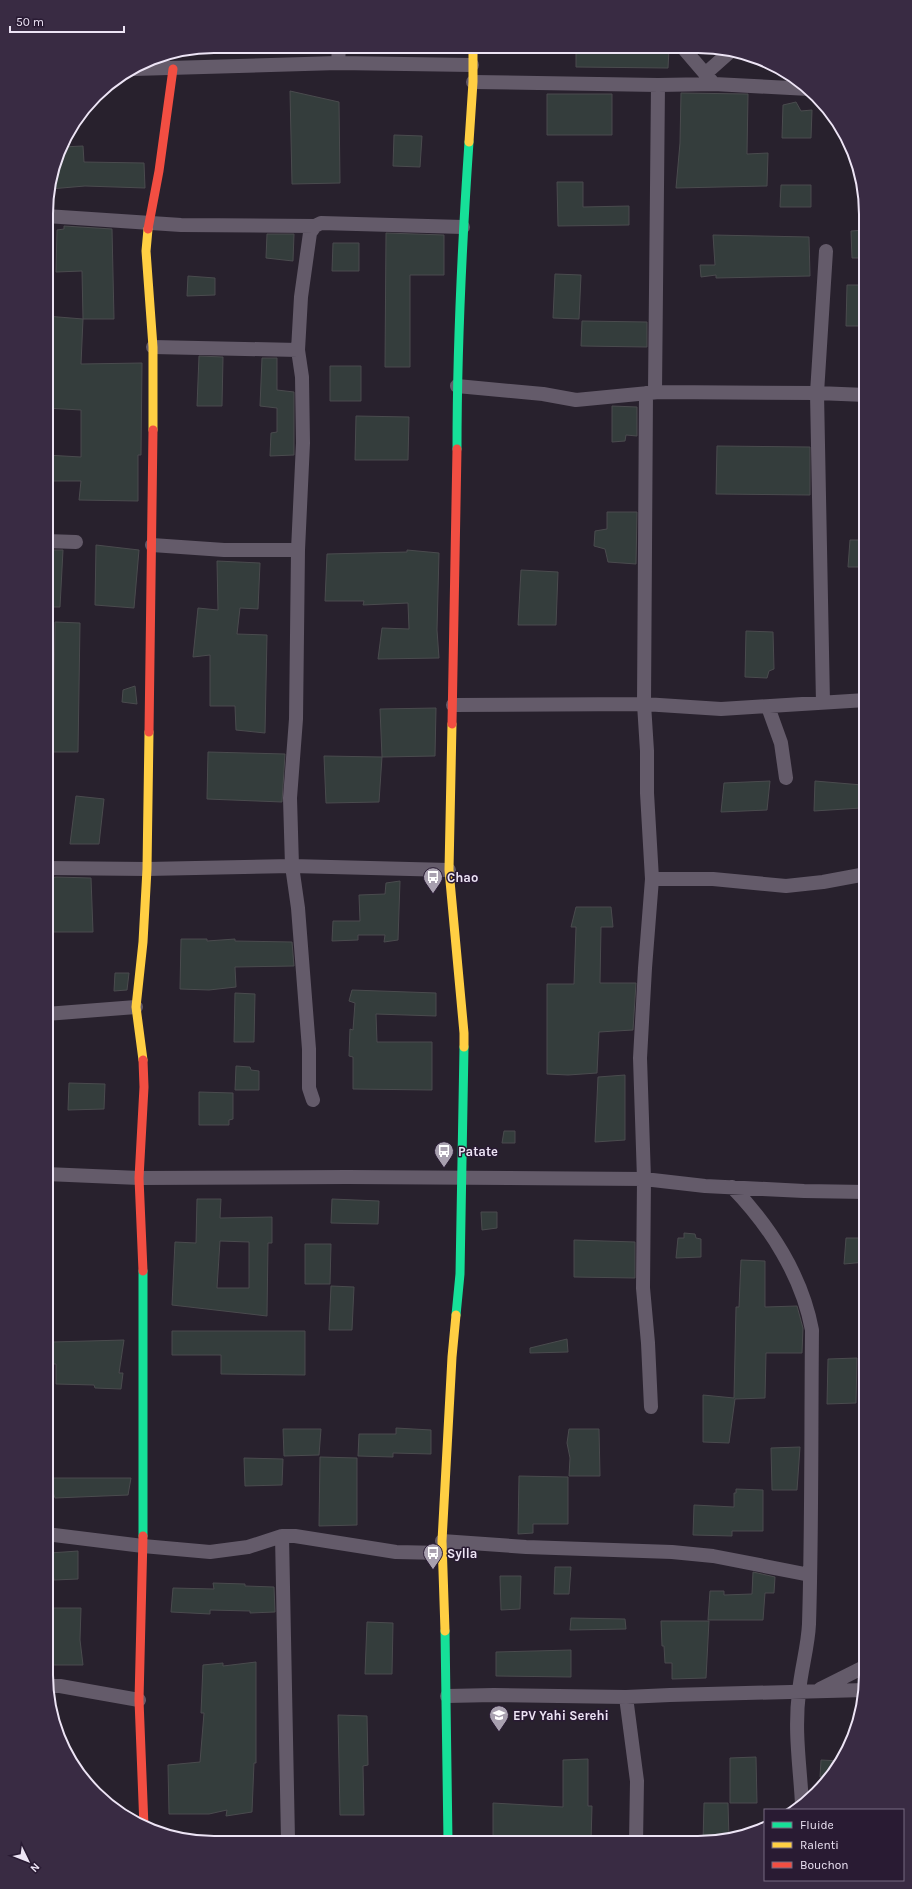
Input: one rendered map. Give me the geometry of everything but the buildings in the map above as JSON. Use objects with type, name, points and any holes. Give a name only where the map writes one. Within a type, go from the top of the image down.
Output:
[{"type":"street","points":[[338,53],[338,64]]},
{"type":"street","points":[[448,1836],[447,1696],[442,1547],[452,1357],[460,1274],[464,1033],[450,870],[452,705],[457,526],[457,386],[463,227],[473,82],[473,53]]},
{"type":"street","points":[[687,53],[710,79]]},
{"type":"street","points":[[710,79],[728,56]]},
{"type":"street","points":[[145,69],[338,64],[472,65]]},
{"type":"street","points":[[144,1819],[139,1700],[143,1546],[143,1264],[138,1178],[144,1087],[143,1058],[136,1007],[144,942],[147,869],[152,545],[153,347],[146,251],[173,69]]},
{"type":"street","points":[[473,82],[658,86],[710,79],[798,88]]},
{"type":"street","points":[[651,1407],[648,1343],[643,1288],[644,1179],[640,1058],[652,879],[646,792],[647,751],[644,704],[658,86]]},
{"type":"street","points":[[53,216],[149,223],[315,226]]},
{"type":"street","points":[[313,1100],[309,1088],[309,1049],[298,908],[292,866],[290,798],[296,719],[298,550],[303,443],[302,377],[298,350],[301,297],[310,233],[315,226],[321,222],[463,227]]},
{"type":"street","points":[[823,703],[817,393],[826,251]]},
{"type":"street","points":[[153,347],[298,350]]},
{"type":"street","points":[[457,386],[543,394],[576,400],[650,392],[859,395]]},
{"type":"street","points":[[53,541],[76,542]]},
{"type":"street","points":[[152,545],[224,550],[298,550]]},
{"type":"street","points":[[452,705],[644,704],[721,709],[859,700]]},
{"type":"street","points":[[768,707],[781,743],[786,778]]},
{"type":"street","points":[[53,868],[147,869],[292,866],[450,870]]},
{"type":"street","points":[[652,879],[713,878],[786,886],[823,882],[859,875]]},
{"type":"street","points":[[53,1013],[136,1007]]},
{"type":"street","points":[[53,1174],[138,1178],[347,1176],[644,1179],[732,1187],[804,1191],[859,1192]]},
{"type":"street","points":[[732,1187],[753,1209],[773,1238],[792,1271],[807,1304],[812,1330],[808,1645],[798,1692],[797,1757],[801,1798]]},
{"type":"street","points":[[53,1535],[187,1551],[228,1551],[248,1547],[282,1536],[295,1536],[396,1552],[442,1547],[526,1547],[672,1552],[713,1556],[810,1575]]},
{"type":"street","points":[[282,1536],[288,1836]]},
{"type":"street","points":[[815,1691],[859,1669]]},
{"type":"street","points":[[53,1686],[139,1700]]},
{"type":"street","points":[[447,1696],[494,1695],[626,1697],[859,1690]]},
{"type":"street","points":[[626,1697],[637,1781],[636,1836]]},
{"type":"traffic: fast","points":[[457,449],[460,296],[469,142]]},
{"type":"traffic: fast","points":[[456,1315],[460,1274],[464,1047]]},
{"type":"traffic: fast","points":[[143,1271],[143,1536]]},
{"type":"traffic: fast","points":[[445,1631],[448,1836]]},
{"type":"traffic: slow","points":[[469,142],[473,82],[473,53]]},
{"type":"traffic: slow","points":[[148,229],[146,251],[153,347],[153,430]]},
{"type":"traffic: slow","points":[[452,724],[449,870],[464,1047]]},
{"type":"traffic: slow","points":[[143,1060],[136,1007],[143,942],[147,869],[149,732]]},
{"type":"traffic: slow","points":[[445,1631],[442,1541],[452,1357],[456,1315]]},
{"type":"traffic: jam","points":[[148,229],[159,171],[173,69]]},
{"type":"traffic: jam","points":[[149,732],[153,430]]},
{"type":"traffic: jam","points":[[452,724],[457,449]]},
{"type":"traffic: jam","points":[[143,1060],[144,1087],[139,1178],[143,1271]]},
{"type":"traffic: jam","points":[[143,1536],[139,1700],[144,1819]]},
{"type":"place","name":"Chao","points":[[433,894]]},
{"type":"place","name":"Patate","points":[[444,1168]]},
{"type":"place","name":"Sylla","points":[[433,1570]]},
{"type":"place","name":"EPV Yahi Serehi","points":[[499,1732]]}]
